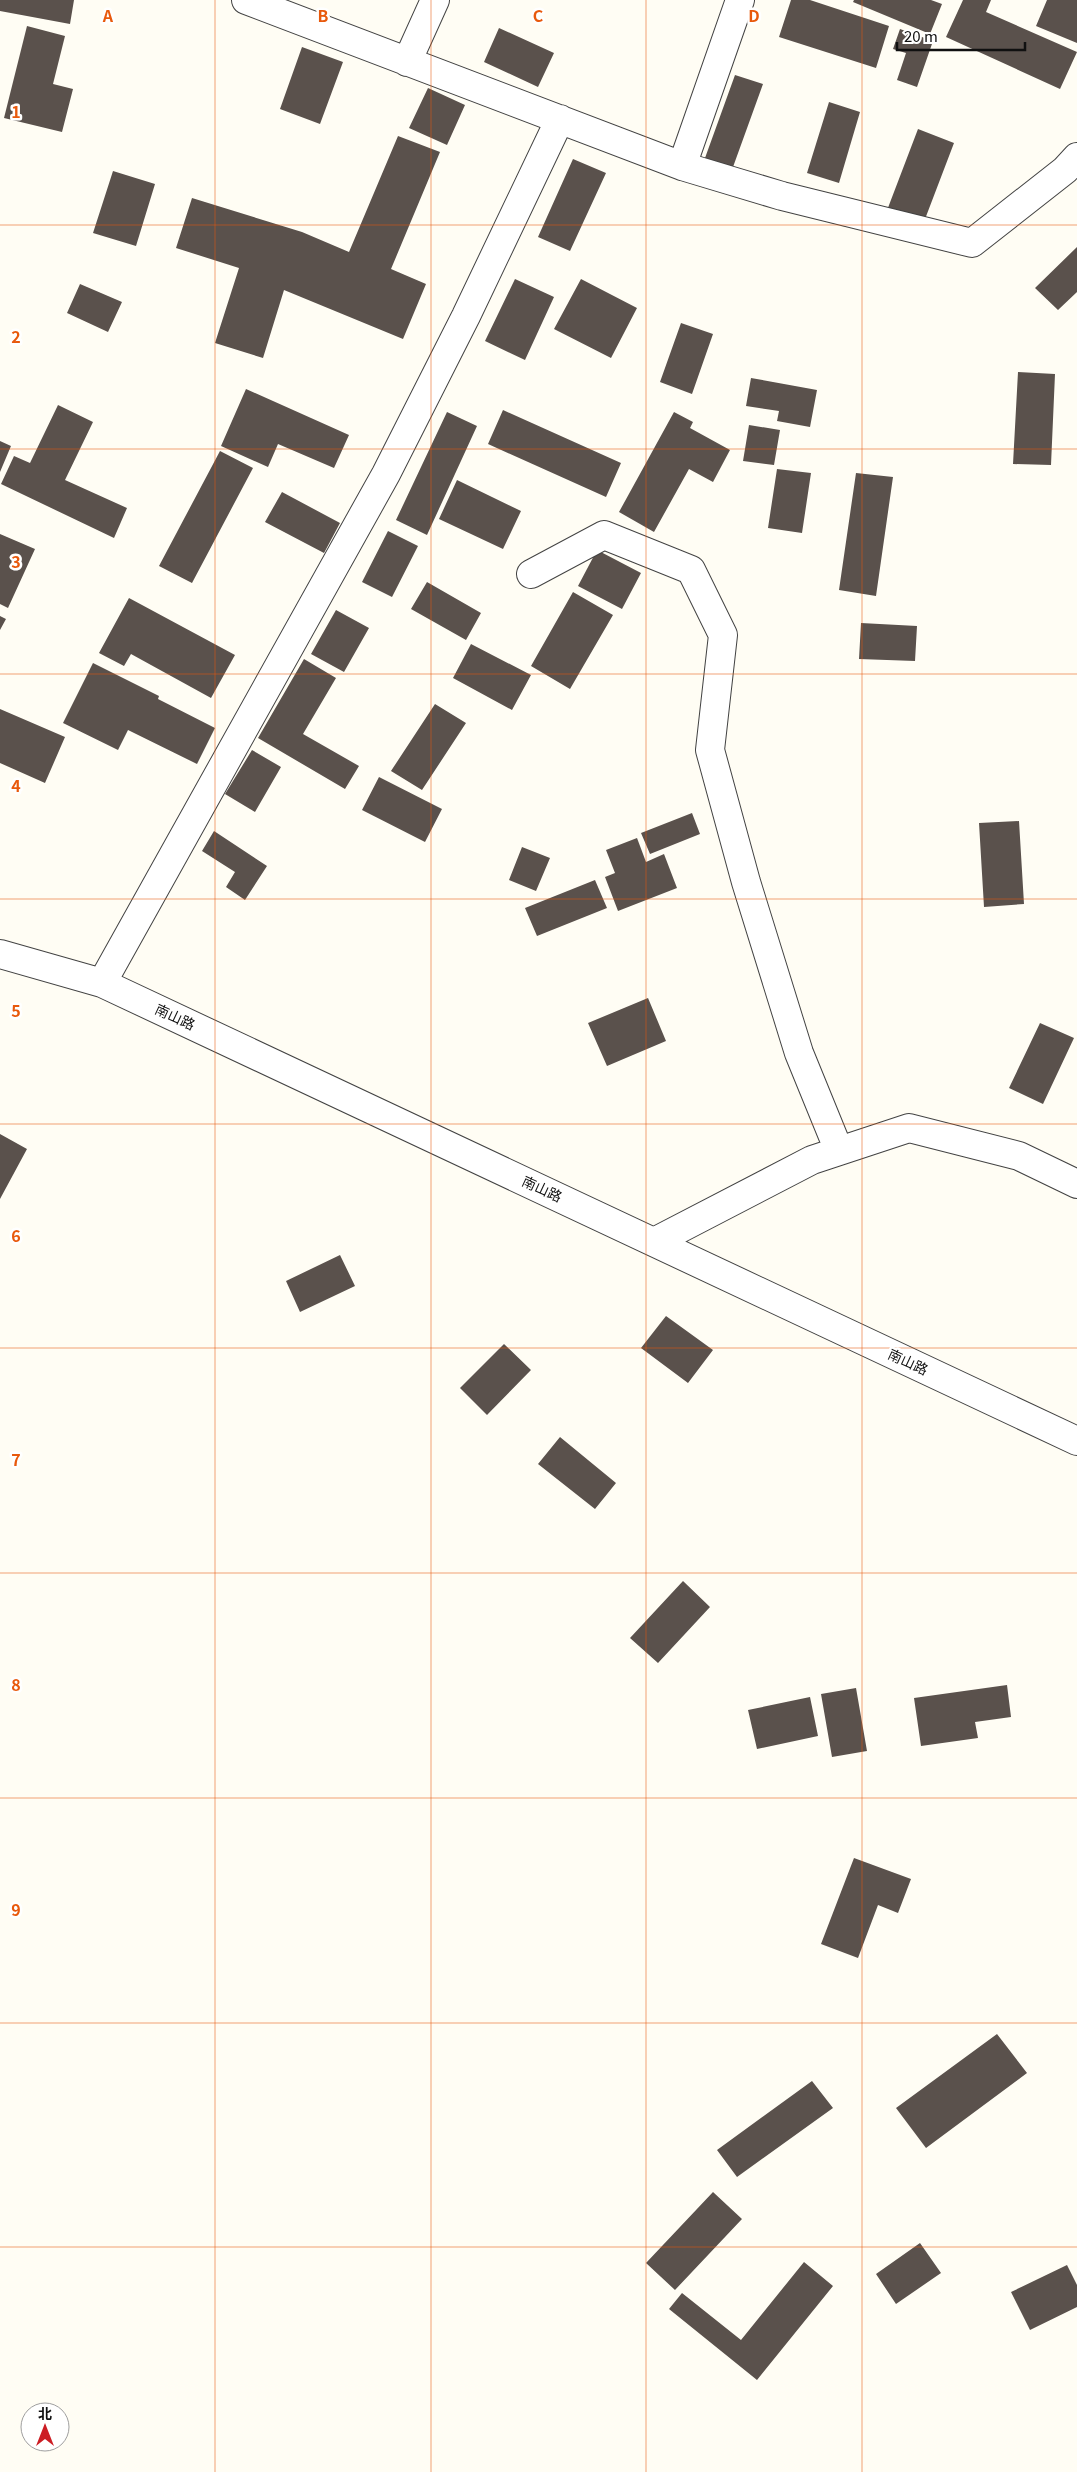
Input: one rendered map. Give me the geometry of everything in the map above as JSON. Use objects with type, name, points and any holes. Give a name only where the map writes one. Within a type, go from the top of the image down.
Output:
[{"type":"street","points":[[246,0],[682,166],[782,196],[972,243],[1065,170],[1077,157]]},
{"type":"street","points":[[408,62],[435,0]]},
{"type":"street","points":[[682,166],[740,0]]},
{"type":"street","points":[[102,983],[386,474],[466,316],[560,119]]},
{"type":"street","points":[[531,574],[604,534],[690,570],[723,635],[710,750],[746,882],[799,1053],[839,1151]]},
{"type":"street","name":"南山路","points":[[0,954],[102,983],[1077,1441]]},
{"type":"street","points":[[654,1242],[812,1160],[909,1128],[1019,1156],[1077,1184]]},
{"type":"building","points":[[0,0],[74,0],[70,24],[0,11]]},
{"type":"building","points":[[791,0],[810,0],[889,26],[876,68],[779,37]]},
{"type":"building","points":[[854,0],[931,0],[942,4],[930,34],[853,2]]},
{"type":"building","points":[[963,0],[991,0],[986,12],[1077,52],[1060,89],[946,37]]},
{"type":"building","points":[[1047,0],[1077,0],[1077,43],[1036,26]]},
{"type":"building","points":[[27,26],[65,36],[53,84],[73,89],[62,132],[4,118]]},
{"type":"building","points":[[499,28],[554,53],[538,87],[484,62]]},
{"type":"building","points":[[900,29],[933,41],[917,87],[897,80],[906,53],[893,49]]},
{"type":"building","points":[[302,47],[343,62],[320,124],[280,109]]},
{"type":"building","points":[[735,75],[763,84],[733,167],[705,158]]},
{"type":"building","points":[[428,88],[465,105],[447,145],[409,128]]},
{"type":"building","points":[[829,102],[860,112],[839,183],[807,173]]},
{"type":"building","points":[[918,129],[954,143],[922,227],[886,213]]},
{"type":"building","points":[[398,136],[440,152],[391,269],[426,284],[403,339],[284,290],[263,358],[215,343],[239,268],[176,248],[192,198],[302,232],[349,252]]},
{"type":"building","points":[[573,159],[606,173],[570,251],[538,237]]},
{"type":"building","points":[[113,171],[155,184],[136,246],[93,233]]},
{"type":"building","points":[[1077,247],[1077,292],[1058,310],[1035,288]]},
{"type":"building","points":[[515,279],[554,297],[525,360],[485,341]]},
{"type":"building","points":[[581,279],[637,308],[611,358],[554,329]]},
{"type":"building","points":[[80,284],[122,302],[108,332],[67,313]]},
{"type":"building","points":[[681,323],[713,334],[692,394],[660,382]]},
{"type":"building","points":[[1018,372],[1055,374],[1051,465],[1013,464]]},
{"type":"building","points":[[751,378],[817,390],[810,427],[777,421],[779,411],[746,406]]},
{"type":"building","points":[[246,389],[349,435],[334,468],[278,444],[268,467],[221,446]]},
{"type":"building","points":[[58,405],[93,422],[65,480],[127,508],[114,538],[1,484],[14,456],[30,463]]},
{"type":"building","points":[[503,410],[621,463],[606,497],[488,444]]},
{"type":"building","points":[[447,412],[477,426],[427,535],[396,520]]},
{"type":"building","points":[[674,412],[693,422],[690,428],[730,450],[713,482],[689,469],[654,532],[619,512]]},
{"type":"building","points":[[749,425],[780,430],[774,465],[743,461]]},
{"type":"building","points":[[0,441],[11,446],[0,472]]},
{"type":"building","points":[[220,451],[253,468],[192,583],[159,566]]},
{"type":"building","points":[[777,469],[811,473],[802,533],[768,528]]},
{"type":"building","points":[[856,473],[893,477],[876,596],[839,590]]},
{"type":"building","points":[[457,480],[521,511],[503,549],[439,519]]},
{"type":"building","points":[[282,492],[340,523],[324,553],[265,522]]},
{"type":"building","points":[[388,531],[418,546],[392,597],[362,582]]},
{"type":"building","points":[[0,534],[35,549],[8,608],[0,604]]},
{"type":"building","points":[[597,550],[641,573],[622,609],[578,586]]},
{"type":"building","points":[[427,582],[481,613],[466,640],[411,609]]},
{"type":"building","points":[[573,592],[613,615],[570,689],[531,666]]},
{"type":"building","points":[[129,598],[235,655],[211,698],[131,654],[124,666],[99,653]]},
{"type":"building","points":[[336,610],[369,628],[344,672],[311,654]]},
{"type":"building","points":[[0,616],[6,619],[0,630]]},
{"type":"building","points":[[861,623],[917,626],[915,661],[859,659]]},
{"type":"building","points":[[471,644],[531,675],[512,710],[453,678]]},
{"type":"building","points":[[304,659],[336,678],[303,734],[359,766],[345,789],[258,738]]},
{"type":"building","points":[[93,663],[159,696],[158,699],[215,728],[197,764],[128,730],[118,750],[63,723]]},
{"type":"building","points":[[435,704],[466,723],[422,790],[391,771]]},
{"type":"building","points":[[0,709],[65,737],[45,783],[0,763]]},
{"type":"building","points":[[252,750],[281,767],[255,812],[225,794]]},
{"type":"building","points":[[379,777],[442,809],[425,842],[362,810]]},
{"type":"building","points":[[692,813],[700,834],[650,854],[641,833]]},
{"type":"building","points":[[1019,821],[1024,904],[984,907],[979,823]]},
{"type":"building","points":[[214,831],[267,866],[245,900],[226,887],[235,872],[202,851]]},
{"type":"building","points":[[637,838],[646,862],[664,854],[677,888],[618,911],[605,877],[615,873],[606,850]]},
{"type":"building","points":[[522,847],[550,858],[536,891],[509,880]]},
{"type":"building","points":[[595,880],[607,908],[537,936],[525,908]]},
{"type":"building","points":[[648,998],[666,1041],[607,1066],[588,1023]]},
{"type":"building","points":[[1040,1023],[1074,1038],[1043,1104],[1009,1088]]},
{"type":"building","points":[[0,1134],[27,1149],[0,1199]]},
{"type":"building","points":[[340,1255],[355,1286],[300,1312],[286,1281]]},
{"type":"building","points":[[666,1316],[713,1350],[688,1383],[641,1348]]},
{"type":"building","points":[[504,1344],[531,1370],[487,1415],[460,1388]]},
{"type":"building","points":[[560,1437],[616,1483],[595,1509],[538,1464]]},
{"type":"building","points":[[683,1581],[710,1607],[658,1663],[630,1638]]},
{"type":"building","points":[[1007,1685],[1011,1717],[975,1722],[978,1738],[921,1746],[914,1698]]},
{"type":"building","points":[[856,1688],[867,1751],[832,1757],[821,1694]]},
{"type":"building","points":[[810,1697],[818,1736],[757,1749],[748,1710]]},
{"type":"building","points":[[854,1858],[911,1879],[898,1913],[878,1905],[858,1958],[821,1944]]},
{"type":"building","points":[[997,2034],[1027,2073],[926,2148],[896,2108]]},
{"type":"building","points":[[812,2081],[833,2108],[737,2177],[717,2150]]},
{"type":"building","points":[[713,2192],[742,2219],[675,2290],[646,2263]]},
{"type":"building","points":[[920,2243],[941,2273],[896,2304],[876,2274]]},
{"type":"building","points":[[804,2262],[833,2286],[757,2380],[669,2309],[682,2293],[741,2340]]},
{"type":"building","points":[[1067,2265],[1077,2285],[1077,2307],[1030,2330],[1011,2292]]}]
